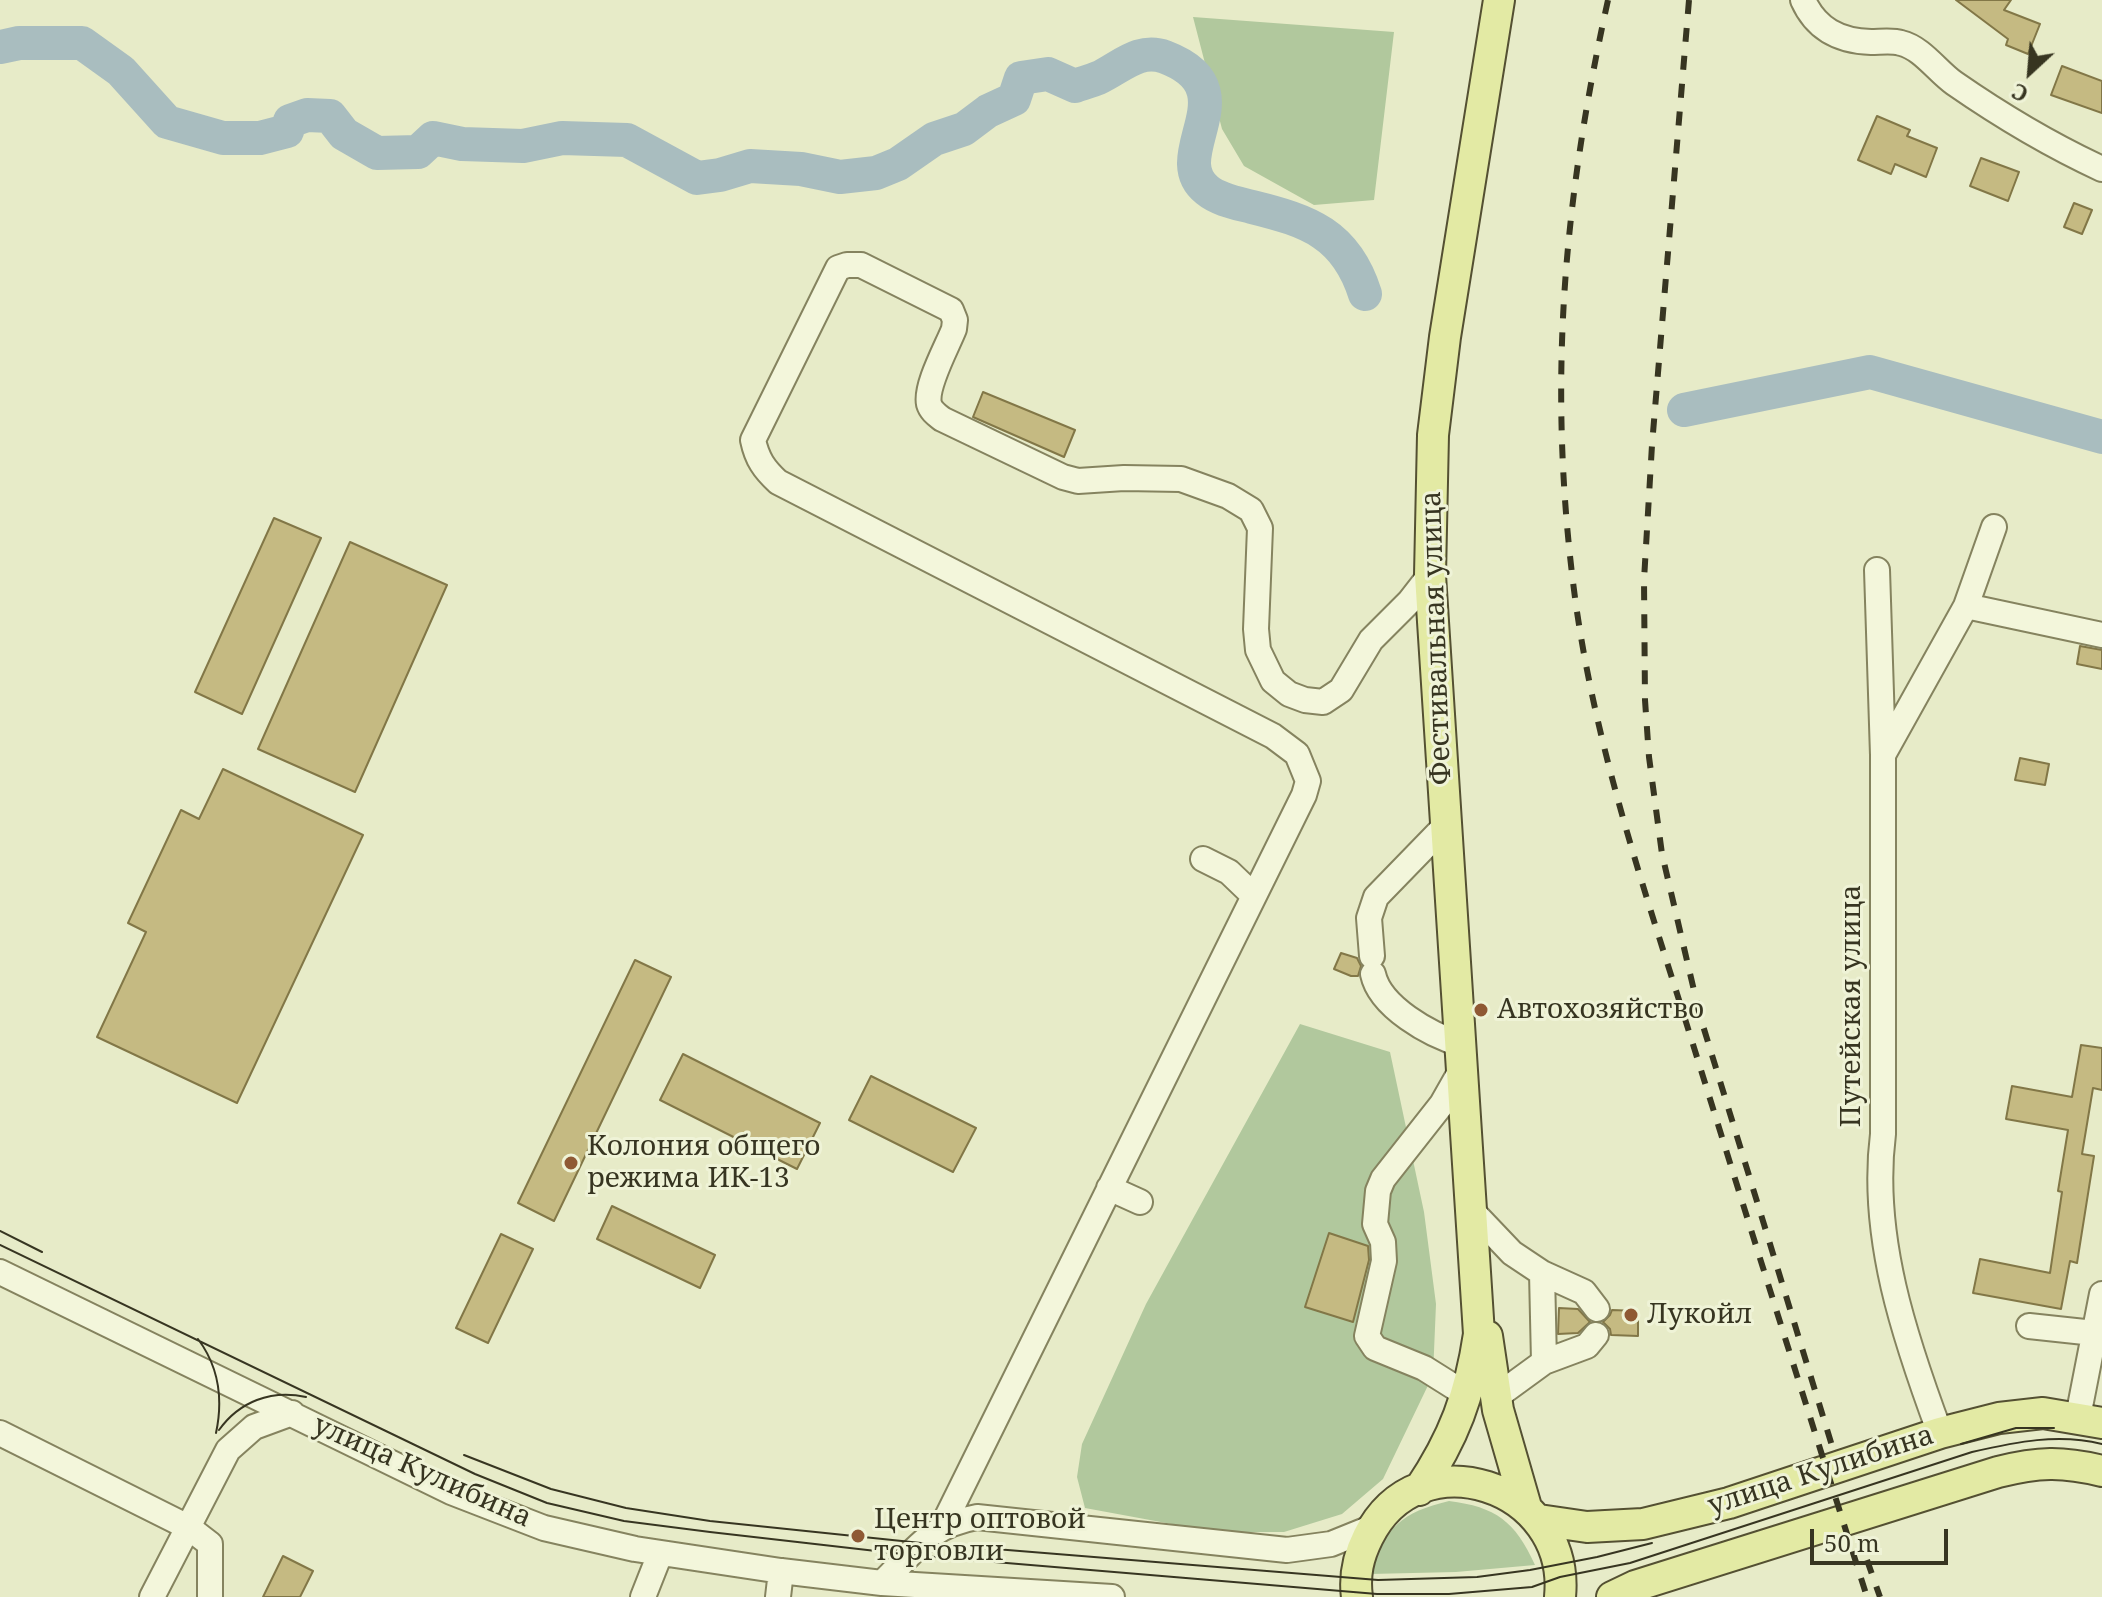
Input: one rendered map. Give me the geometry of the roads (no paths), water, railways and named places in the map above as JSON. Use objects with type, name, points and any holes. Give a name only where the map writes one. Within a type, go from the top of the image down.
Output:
[{"type":"main road","name":"Фестивальная улица","points":[[1499,0],[1445,337],[1433,435],[1430,575],[1472,1211],[1481,1396],[1532,1514],[1552,1543],[1558,1560],[1560,1597]]},
{"type":"main road","name":"Фестивальная улица","points":[[1419,1490],[1457,1425],[1481,1396]]},
{"type":"main road","name":"улица Кулибина","points":[[1532,1514],[1587,1527],[1643,1524],[1729,1503],[1940,1433],[1999,1418],[2043,1413],[2090,1420]]},
{"type":"main road","name":"улица Кулибина","points":[[1612,1597],[1635,1586],[2024,1465],[2068,1463],[2102,1471]]},
{"type":"main road","points":[[1357,1597],[1357,1566],[1373,1527],[1395,1503],[1419,1490],[1441,1483],[1474,1483],[1497,1489],[1532,1514]]},
{"type":"street","points":[[1803,0],[1820,26],[1835,36],[1859,42],[1901,43],[1920,53],[1949,79],[1997,113],[2048,144],[2102,169]]},
{"type":"street","points":[[942,1527],[1304,795],[1308,781],[1297,754],[1288,745],[778,482],[763,468],[753,440],[838,268],[861,265],[951,310],[954,329],[930,388],[929,403],[933,413],[942,419],[1063,477],[1078,481],[1181,479],[1228,496],[1251,510],[1260,528],[1258,650],[1273,681],[1289,694],[1315,702],[1329,700],[1341,690],[1371,640],[1409,602],[1430,575]]},
{"type":"street","points":[[1883,755],[1966,606],[1994,527]]},
{"type":"street","name":"Путейская улица","points":[[1877,570],[1883,755],[1883,1134],[1878,1167],[1880,1200],[1889,1261],[1911,1355],[1940,1433]]},
{"type":"street","points":[[1966,606],[2102,635]]},
{"type":"street","points":[[1445,826],[1376,897],[1369,918],[1375,988],[1462,1056],[1442,1104],[1383,1179],[1378,1191],[1375,1224],[1383,1242],[1384,1261],[1367,1336],[1375,1348],[1481,1396],[1544,1362],[1587,1346],[1596,1335]]},
{"type":"street","points":[[1203,859],[1229,872],[1253,895]]},
{"type":"street","points":[[1109,1188],[1140,1202]]},
{"type":"street","points":[[1472,1211],[1512,1253],[1542,1273],[1584,1292],[1597,1309]]},
{"type":"street","name":"улица Кулибина","points":[[0,1272],[429,1482],[497,1511],[592,1540],[660,1554],[882,1583],[1112,1597]]},
{"type":"street","points":[[1542,1273],[1544,1362]]},
{"type":"street","points":[[2090,1420],[2094,1333],[2102,1295]]},
{"type":"street","points":[[2029,1326],[2094,1333]]},
{"type":"street","points":[[152,1597],[228,1450],[254,1427],[292,1413]]},
{"type":"street","points":[[3,1441],[188,1527],[210,1544],[210,1597]]},
{"type":"street","points":[[882,1583],[921,1543],[942,1527],[977,1517],[1287,1550],[1331,1544],[1373,1527]]},
{"type":"street","points":[[643,1597],[660,1554]]},
{"type":"street","points":[[778,1597],[781,1571]]},
{"type":"waterway","points":[[0,47],[19,43],[82,43],[121,71],[167,122],[223,138],[260,138],[287,131],[290,121],[307,115],[330,116],[344,134],[377,153],[418,152],[433,138],[462,144],[523,146],[562,138],[627,140],[697,178],[750,166],[801,169],[840,177],[876,173],[898,164],[934,139],[964,129],[988,111],[1014,99],[1021,78],[1048,74],[1075,86],[1098,78],[1130,60],[1156,55],[1190,71],[1202,87],[1205,104],[1194,159],[1196,176],[1207,190],[1228,201],[1291,218],[1323,233],[1347,257],[1365,294]]},
{"type":"waterway","points":[[1684,410],[1870,372],[2102,437]]},
{"type":"tram line","points":[[0,1231],[42,1252]]},
{"type":"tram line","points":[[0,1245],[475,1474],[547,1503],[624,1521],[911,1555],[1377,1594],[1449,1594],[1532,1587],[1560,1577],[1630,1563],[1972,1452],[2053,1439],[2102,1444]]},
{"type":"tram line","points":[[198,1339],[211,1361],[218,1384],[216,1433]]},
{"type":"tram line","points":[[219,1430],[236,1412],[257,1400],[280,1395],[306,1397]]},
{"type":"tram line","points":[[1961,1444],[2016,1428],[2054,1428]]},
{"type":"tram line","points":[[464,1455],[551,1489],[626,1508],[710,1521],[921,1543],[1378,1580],[1477,1577],[1530,1570],[1652,1543]]},
{"type":"railway","points":[[1608,0],[1580,146],[1571,218],[1561,361],[1566,507],[1582,641],[1606,756],[1638,869],[1867,1597]]},
{"type":"railway","points":[[1689,0],[1652,445],[1644,580],[1649,757],[1662,854],[1700,1016],[1833,1449]]},
{"type":"railway","points":[[1867,1560],[1880,1597]]},
{"type":"place","name":"Автохозяйство","points":[[1481,1010]]},
{"type":"place","name":"Колония общего режима ИК-13","points":[[571,1163]]},
{"type":"place","name":"Лукойл","points":[[1631,1315]]},
{"type":"place","name":"Центр оптовой торговли","points":[[858,1536]]}]
